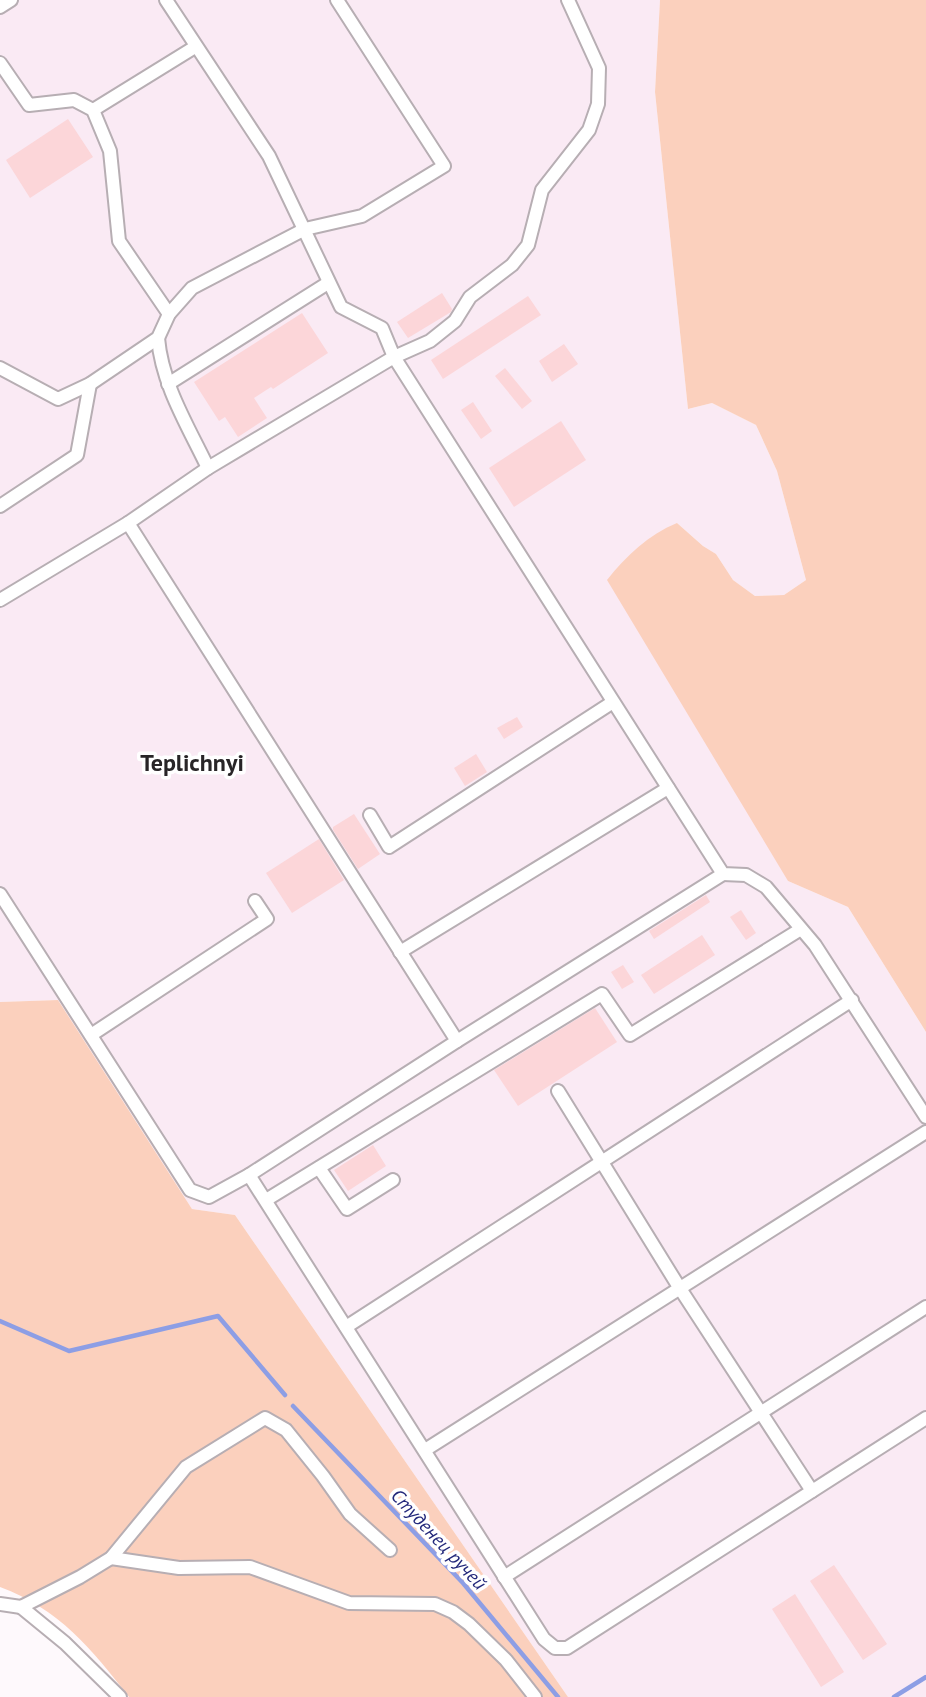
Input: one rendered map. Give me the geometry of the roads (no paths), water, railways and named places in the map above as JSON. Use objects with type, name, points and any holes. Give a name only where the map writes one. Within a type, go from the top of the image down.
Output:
[{"type":"street","points":[[0,7],[11,0]]},
{"type":"street","points":[[166,0],[269,156],[341,307],[382,328],[394,357],[723,874]]},
{"type":"street","points":[[208,468],[167,384],[160,359],[158,338],[169,314],[192,288],[305,229],[362,216],[444,166],[337,0]]},
{"type":"street","points":[[0,600],[128,523],[208,468],[394,357],[430,341],[455,321],[470,297],[512,265],[528,245],[542,190],[589,130],[598,104],[599,68],[568,0]]},
{"type":"street","points":[[93,110],[195,47]]},
{"type":"street","points":[[0,63],[29,105],[75,100],[93,110],[110,151],[119,241],[169,314]]},
{"type":"street","points":[[167,384],[328,283]]},
{"type":"street","points":[[0,368],[58,399],[90,384],[158,338]]},
{"type":"street","points":[[0,506],[77,455],[90,384]]},
{"type":"street","points":[[128,523],[457,1041]]},
{"type":"street","points":[[370,815],[389,847],[614,702]]},
{"type":"street","points":[[400,952],[668,788]]},
{"type":"street","points":[[0,894],[190,1189],[209,1197],[249,1175],[723,874],[746,875],[766,887],[815,945],[926,1117]]},
{"type":"street","points":[[91,1035],[267,919],[255,901]]},
{"type":"street","points":[[266,1200],[602,994],[629,1035],[800,929]]},
{"type":"street","points":[[346,1327],[852,1000]]},
{"type":"street","points":[[558,1091],[812,1491]]},
{"type":"street","points":[[425,1450],[926,1132]]},
{"type":"street","points":[[319,1168],[347,1209],[393,1180]]},
{"type":"street","points":[[249,1175],[544,1639],[555,1648],[567,1648],[926,1418]]},
{"type":"street","points":[[504,1577],[926,1307]]},
{"type":"street","points":[[20,1607],[111,1558],[186,1468],[265,1418],[286,1430],[350,1514],[390,1550]]},
{"type":"street","points":[[111,1558],[180,1568],[250,1567],[349,1602],[435,1604],[453,1612],[469,1625],[506,1660],[535,1697]]},
{"type":"street","points":[[0,1604],[20,1607],[65,1643],[120,1697]]},
{"type":"waterway","name":"Студенец ручей","points":[[0,1321],[69,1351],[218,1316],[285,1395]]},
{"type":"waterway","name":"Студенец ручей","points":[[293,1406],[463,1583],[558,1697]]},
{"type":"waterway","name":"Студенец ручей","points":[[894,1697],[926,1677]]},
{"type":"district","name":"Teplichnyi","points":[[192,763]]}]
